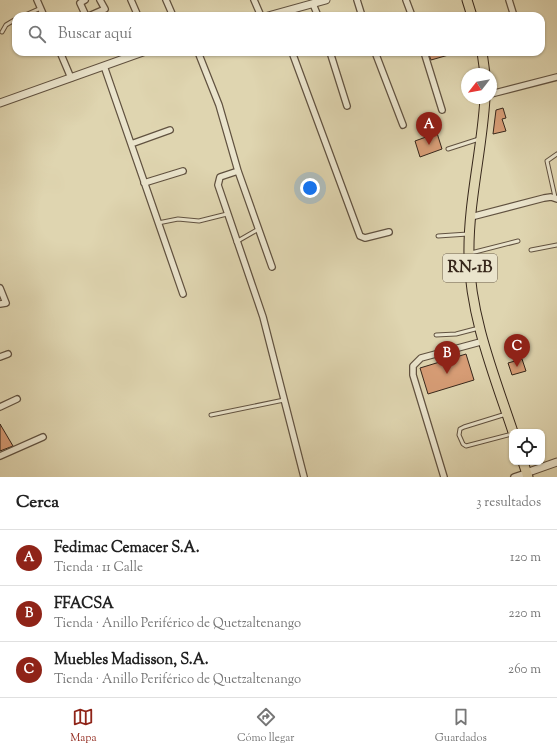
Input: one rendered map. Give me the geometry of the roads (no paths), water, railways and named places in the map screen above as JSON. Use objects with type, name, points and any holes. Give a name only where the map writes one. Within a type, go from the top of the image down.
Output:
[{"type":"highway","points":[[467,0],[471,12]]},
{"type":"highway","points":[[483,56],[484,68]]},
{"type":"highway","name":"RN-1B","points":[[484,104],[471,217],[469,254],[471,284],[480,328],[512,429]]},
{"type":"highway","points":[[524,465],[527,475]]},
{"type":"street","points":[[37,0],[42,12]]},
{"type":"street","points":[[98,12],[105,9],[100,0]]},
{"type":"street","points":[[131,0],[136,12]]},
{"type":"street","points":[[166,0],[170,12]]},
{"type":"street","points":[[254,0],[258,12]]},
{"type":"street","points":[[288,12],[326,0]]},
{"type":"street","points":[[357,0],[361,12]]},
{"type":"street","points":[[406,0],[410,12]]},
{"type":"street","points":[[508,0],[512,12]]},
{"type":"street","points":[[83,2],[85,12]]},
{"type":"street","points":[[313,4],[316,12]]},
{"type":"street","points":[[62,56],[71,78]]},
{"type":"street","points":[[0,103],[132,56]]},
{"type":"street","points":[[200,56],[219,105],[257,230],[265,245],[272,267]]},
{"type":"street","points":[[293,56],[360,236],[365,238],[390,232]]},
{"type":"street","points":[[331,56],[347,106]]},
{"type":"street","points":[[377,56],[403,125]]},
{"type":"street","points":[[425,56],[442,110]]},
{"type":"street","points":[[104,66],[184,294]]},
{"type":"street","points":[[497,92],[557,77]]},
{"type":"street","points":[[131,144],[170,130]]},
{"type":"street","points":[[144,183],[183,171]]},
{"type":"street","points":[[238,171],[223,176],[217,182],[236,242],[263,317],[304,477]]},
{"type":"street","points":[[471,217],[544,198],[556,198]]},
{"type":"street","points":[[0,288],[3,304]]},
{"type":"street","points":[[444,477],[413,375],[413,366],[421,358],[484,341]]},
{"type":"street","points":[[0,357],[8,354]]},
{"type":"street","points":[[0,406],[17,399]]},
{"type":"street","points":[[0,456],[43,437]]},
{"type":"street","points":[[514,477],[527,475],[557,462]]},
{"type":"lane","points":[[32,12],[40,8]]},
{"type":"lane","points":[[2,32],[6,25],[12,21]]},
{"type":"lane","points":[[448,149],[481,138]]},
{"type":"lane","points":[[556,198],[547,162],[557,154]]},
{"type":"lane","points":[[158,223],[178,219],[199,221],[227,214]]},
{"type":"lane","points":[[236,242],[257,230]]},
{"type":"lane","points":[[438,236],[470,234]]},
{"type":"lane","points":[[469,254],[518,241]]},
{"type":"lane","points":[[531,250],[557,245]]},
{"type":"lane","points":[[436,335],[456,334],[480,328]]},
{"type":"lane","points":[[210,415],[284,400]]},
{"type":"lane","points":[[507,414],[464,427],[460,429],[459,435],[463,444],[466,446],[509,434]]},
{"type":"place","name":"Fedimac Cemacer S.A.","points":[[429,145]]},
{"type":"place","name":"Muebles Madisson, S.A.","points":[[517,367]]},
{"type":"place","name":"FFACSA","points":[[447,374]]}]
